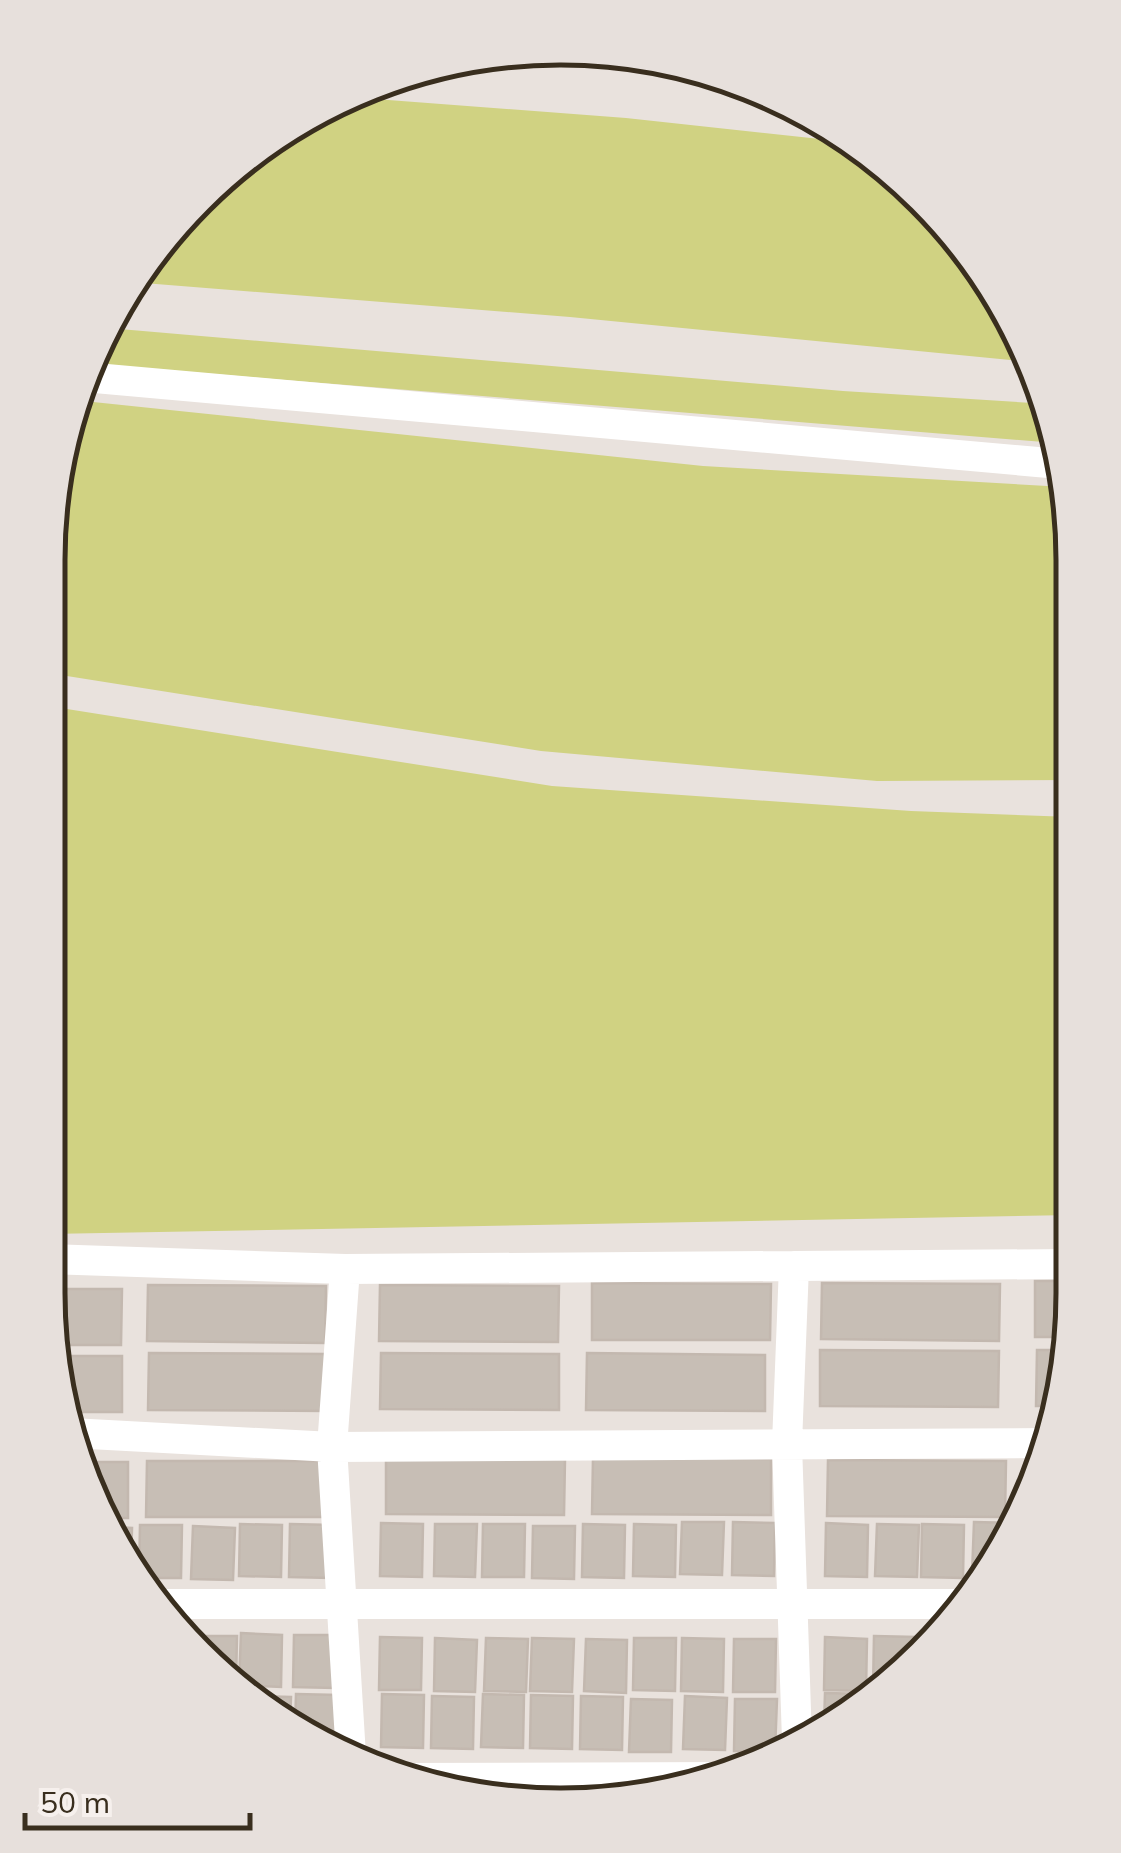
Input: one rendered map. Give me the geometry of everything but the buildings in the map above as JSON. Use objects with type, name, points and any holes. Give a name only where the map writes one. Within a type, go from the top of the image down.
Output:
[{"type":"street","points":[[100,377],[1046,463]]},
{"type":"street","points":[[65,1260],[344,1269],[1056,1264]]},
{"type":"street","points":[[794,1266],[787,1444],[796,1729]]},
{"type":"street","points":[[344,1269],[332,1448],[351,1741]]},
{"type":"street","points":[[86,1434],[332,1448],[1033,1442]]},
{"type":"street","points":[[176,1604],[946,1604]]},
{"type":"street","points":[[463,1778],[661,1777]]},
{"type":"shaded area","points":[[380,99],[626,118],[821,139],[887,188],[933,234],[990,313],[1013,360],[570,317],[150,284],[210,210],[259,167],[313,131]]},
{"type":"shaded area","points":[[122,329],[843,391],[1031,403],[1041,442],[105,365]]},
{"type":"shaded area","points":[[91,402],[703,466],[1050,486],[1056,560],[1056,780],[877,781],[541,751],[65,676],[69,496]]},
{"type":"shaded area","points":[[65,709],[552,786],[911,811],[1056,816],[1056,1215],[65,1234]]}]
